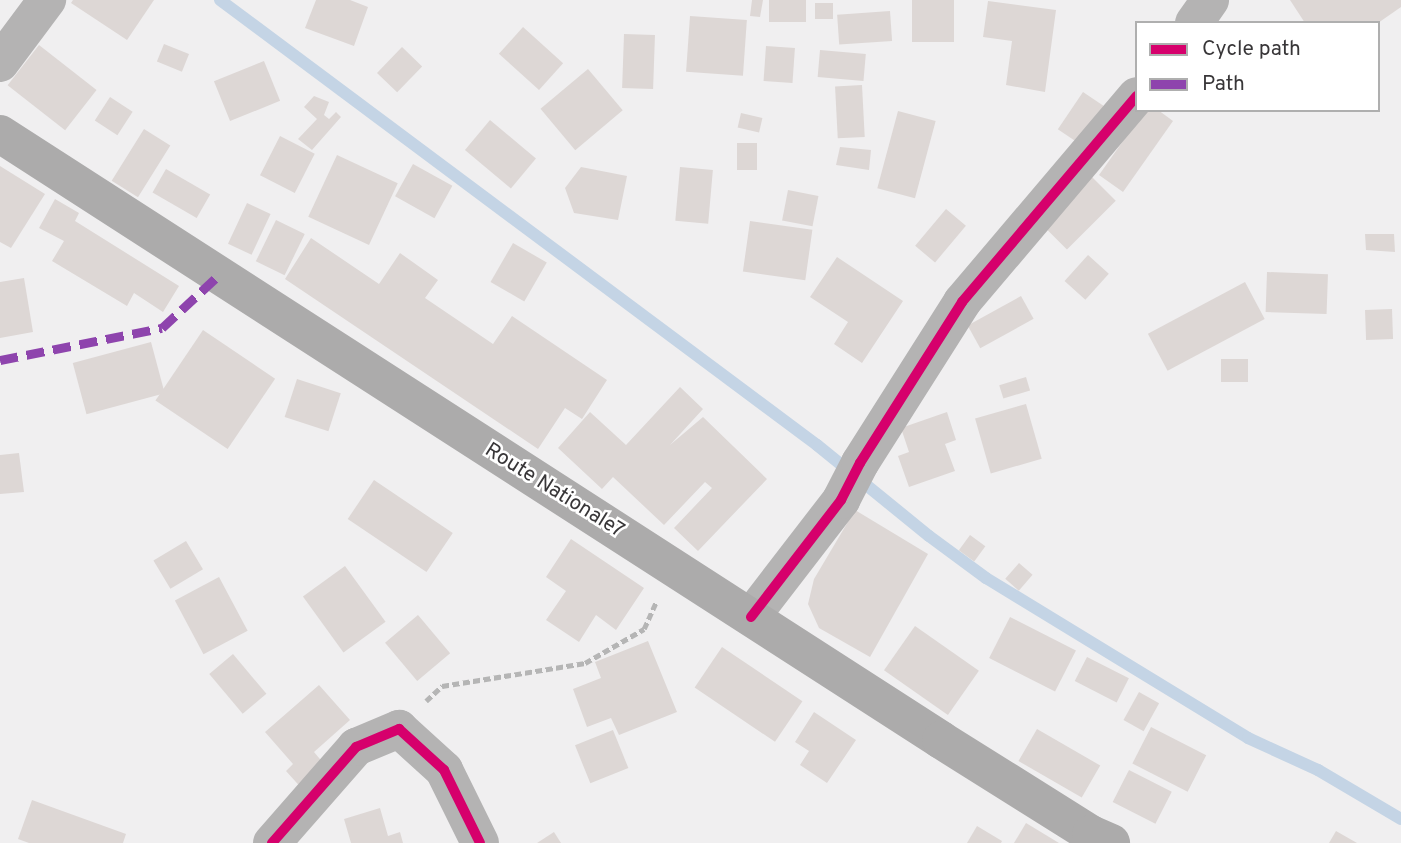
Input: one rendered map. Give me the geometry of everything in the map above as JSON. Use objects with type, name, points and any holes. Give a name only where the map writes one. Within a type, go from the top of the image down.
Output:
[{"type":"main road","name":"Route Nationale7","points":[[0,134],[1091,834],[1111,843]]},
{"type":"street","points":[[0,63],[47,0]]},
{"type":"street","points":[[1195,21],[1210,0]]},
{"type":"street","points":[[751,617],[841,500],[860,463],[962,302],[1135,98]]},
{"type":"street","points":[[272,843],[356,747],[399,729],[444,770],[480,843]]},
{"type":"path","points":[[399,729],[442,686],[584,663],[644,629],[672,566]]},
{"type":"building","points":[[73,0],[154,0],[127,40],[71,3]]},
{"type":"building","points":[[316,0],[350,0],[368,7],[354,46],[305,28]]},
{"type":"building","points":[[752,0],[763,0],[760,17],[750,16]]},
{"type":"building","points":[[769,0],[806,0],[806,22],[769,22]]},
{"type":"building","points":[[912,0],[954,0],[954,42],[912,42]]},
{"type":"building","points":[[1290,0],[1401,0],[1401,7],[1380,22],[1304,21]]},
{"type":"building","points":[[988,1],[1056,10],[1045,92],[1006,85],[1012,41],[983,37]]},
{"type":"building","points":[[815,3],[833,3],[833,19],[815,19]]},
{"type":"building","points":[[890,11],[892,41],[839,45],[837,15]]},
{"type":"building","points":[[690,16],[747,20],[743,76],[686,72]]},
{"type":"building","points":[[523,27],[563,63],[539,90],[499,54]]},
{"type":"building","points":[[624,34],[655,35],[653,89],[622,88]]},
{"type":"building","points":[[164,44],[189,54],[182,72],[157,62]]},
{"type":"building","points":[[39,45],[97,90],[65,130],[8,85]]},
{"type":"building","points":[[766,46],[795,48],[792,83],[764,81]]},
{"type":"building","points":[[402,47],[422,66],[397,92],[377,73]]},
{"type":"building","points":[[820,50],[866,54],[863,81],[818,77]]},
{"type":"building","points":[[264,61],[280,101],[230,121],[214,81]]},
{"type":"building","points":[[588,69],[623,110],[575,150],[541,109]]},
{"type":"building","points":[[862,85],[865,137],[838,138],[835,86]]},
{"type":"building","points":[[1083,92],[1108,109],[1083,146],[1058,129]]},
{"type":"building","points":[[314,96],[329,102],[324,115],[329,119],[336,112],[341,117],[312,150],[298,139],[317,119],[304,107]]},
{"type":"building","points":[[110,97],[133,112],[117,135],[95,120]]},
{"type":"building","points":[[898,111],[936,121],[915,198],[877,188]]},
{"type":"building","points":[[1144,112],[1161,112],[1173,121],[1123,192],[1099,175]]},
{"type":"building","points":[[741,113],[762,118],[759,133],[738,128]]},
{"type":"building","points":[[490,120],[536,159],[511,188],[465,150]]},
{"type":"building","points":[[144,129],[170,145],[138,197],[112,181]]},
{"type":"building","points":[[280,136],[315,154],[295,193],[260,175]]},
{"type":"building","points":[[737,143],[757,143],[757,170],[737,170]]},
{"type":"building","points":[[840,147],[871,150],[869,170],[836,165]]},
{"type":"building","points":[[337,155],[398,183],[369,245],[308,217]]},
{"type":"building","points":[[413,164],[452,186],[434,218],[395,196]]},
{"type":"building","points":[[0,166],[45,194],[11,248],[0,242]]},
{"type":"building","points":[[581,167],[627,176],[618,220],[574,213],[565,188]]},
{"type":"building","points":[[680,167],[713,170],[708,224],[675,221]]},
{"type":"building","points":[[166,169],[210,194],[197,218],[152,192]]},
{"type":"building","points":[[1091,176],[1116,201],[1067,250],[1042,225]]},
{"type":"building","points":[[788,190],[818,196],[813,226],[782,220]]},
{"type":"building","points":[[55,199],[79,213],[75,221],[179,286],[163,312],[134,293],[127,306],[52,261],[64,241],[39,228]]},
{"type":"building","points":[[247,203],[271,214],[252,255],[228,244]]},
{"type":"building","points":[[946,209],[966,226],[935,262],[915,246]]},
{"type":"building","points":[[276,220],[305,234],[285,275],[256,261]]},
{"type":"building","points":[[750,221],[812,230],[805,280],[743,272]]},
{"type":"building","points":[[1365,234],[1394,234],[1395,252],[1366,250]]},
{"type":"building","points":[[311,238],[379,284],[400,253],[438,280],[425,298],[493,344],[512,316],[607,380],[582,419],[565,408],[538,449],[285,279]]},
{"type":"building","points":[[513,243],[547,262],[524,301],[491,282]]},
{"type":"building","points":[[1088,255],[1109,274],[1085,300],[1065,281]]},
{"type":"building","points":[[837,257],[903,301],[862,363],[834,344],[848,322],[810,297]]},
{"type":"building","points":[[1267,272],[1328,274],[1327,314],[1266,312]]},
{"type":"building","points":[[24,278],[33,332],[0,338],[0,282]]},
{"type":"building","points":[[1245,282],[1265,319],[1168,371],[1148,334]]},
{"type":"building","points":[[1021,296],[1034,319],[980,348],[968,326]]},
{"type":"building","points":[[1392,309],[1393,339],[1366,340],[1365,310]]},
{"type":"building","points":[[203,330],[275,379],[228,449],[155,400]]},
{"type":"building","points":[[151,342],[165,393],[86,414],[73,363]]},
{"type":"building","points":[[1221,359],[1248,359],[1248,382],[1221,382]]},
{"type":"building","points":[[1026,377],[1030,390],[1003,399],[999,385]]},
{"type":"building","points":[[297,379],[341,393],[328,431],[285,417]]},
{"type":"building","points":[[680,387],[703,409],[670,445],[703,417],[767,479],[698,551],[674,528],[712,488],[705,482],[664,525],[613,477],[602,489],[558,448],[590,412],[626,445]]},
{"type":"building","points":[[1026,404],[1042,459],[991,473],[975,419]]},
{"type":"building","points":[[947,412],[956,440],[945,444],[955,471],[909,487],[898,456],[909,452],[901,428]]},
{"type":"building","points":[[19,453],[24,492],[0,494],[0,455]]},
{"type":"building","points":[[374,480],[453,533],[426,572],[348,519]]},
{"type":"building","points":[[855,510],[928,554],[870,657],[819,628],[808,604],[814,579]]},
{"type":"building","points":[[970,535],[985,546],[974,562],[959,550]]},
{"type":"building","points":[[571,539],[644,588],[616,630],[596,615],[579,642],[546,620],[566,591],[546,577]]},
{"type":"building","points":[[186,541],[203,569],[170,589],[153,561]]},
{"type":"building","points":[[1019,563],[1033,575],[1019,591],[1005,579]]},
{"type":"building","points":[[345,566],[386,622],[343,652],[303,597]]},
{"type":"building","points":[[219,577],[248,631],[203,654],[175,600]]},
{"type":"building","points":[[418,615],[450,653],[417,681],[385,643]]},
{"type":"building","points":[[1010,617],[1076,651],[1055,692],[989,658]]},
{"type":"building","points":[[915,626],[979,671],[948,715],[884,670]]},
{"type":"building","points":[[648,641],[677,712],[619,735],[611,718],[587,727],[573,689],[601,678],[595,662]]},
{"type":"building","points":[[722,647],[802,701],[775,742],[695,688]]},
{"type":"building","points":[[233,654],[266,694],[243,714],[209,674]]},
{"type":"building","points":[[1087,657],[1129,678],[1117,702],[1075,681]]},
{"type":"building","points":[[319,685],[350,720],[314,752],[330,771],[305,792],[286,771],[293,764],[265,732]]},
{"type":"building","points":[[1139,692],[1159,703],[1144,731],[1123,720]]},
{"type":"building","points":[[814,712],[856,740],[827,783],[800,765],[809,751],[795,742]]},
{"type":"building","points":[[1151,727],[1206,755],[1188,792],[1132,764]]},
{"type":"building","points":[[1037,729],[1100,766],[1082,798],[1018,761]]},
{"type":"building","points":[[613,730],[628,768],[590,783],[575,745]]},
{"type":"building","points":[[1129,770],[1172,792],[1155,824],[1113,802]]},
{"type":"building","points":[[32,800],[126,834],[123,843],[29,843],[18,839]]},
{"type":"building","points":[[380,808],[388,836],[400,832],[403,843],[351,843],[344,819]]},
{"type":"building","points":[[1026,823],[1059,843],[1014,843]]},
{"type":"building","points":[[977,826],[1002,841],[1001,843],[967,843]]},
{"type":"building","points":[[1336,831],[1357,843],[1329,843]]},
{"type":"building","points":[[554,832],[561,843],[537,843]]},
{"type":"waterway","points":[[220,0],[817,445],[929,536],[986,578],[1248,738],[1318,770],[1401,819]]},
{"type":"marked path","points":[[0,360],[162,328],[219,275]]},
{"type":"cycle path","points":[[751,617],[841,500],[860,463],[962,302],[1135,98]]},
{"type":"cycle path","points":[[272,843],[356,747],[399,729],[444,770],[480,843]]}]
